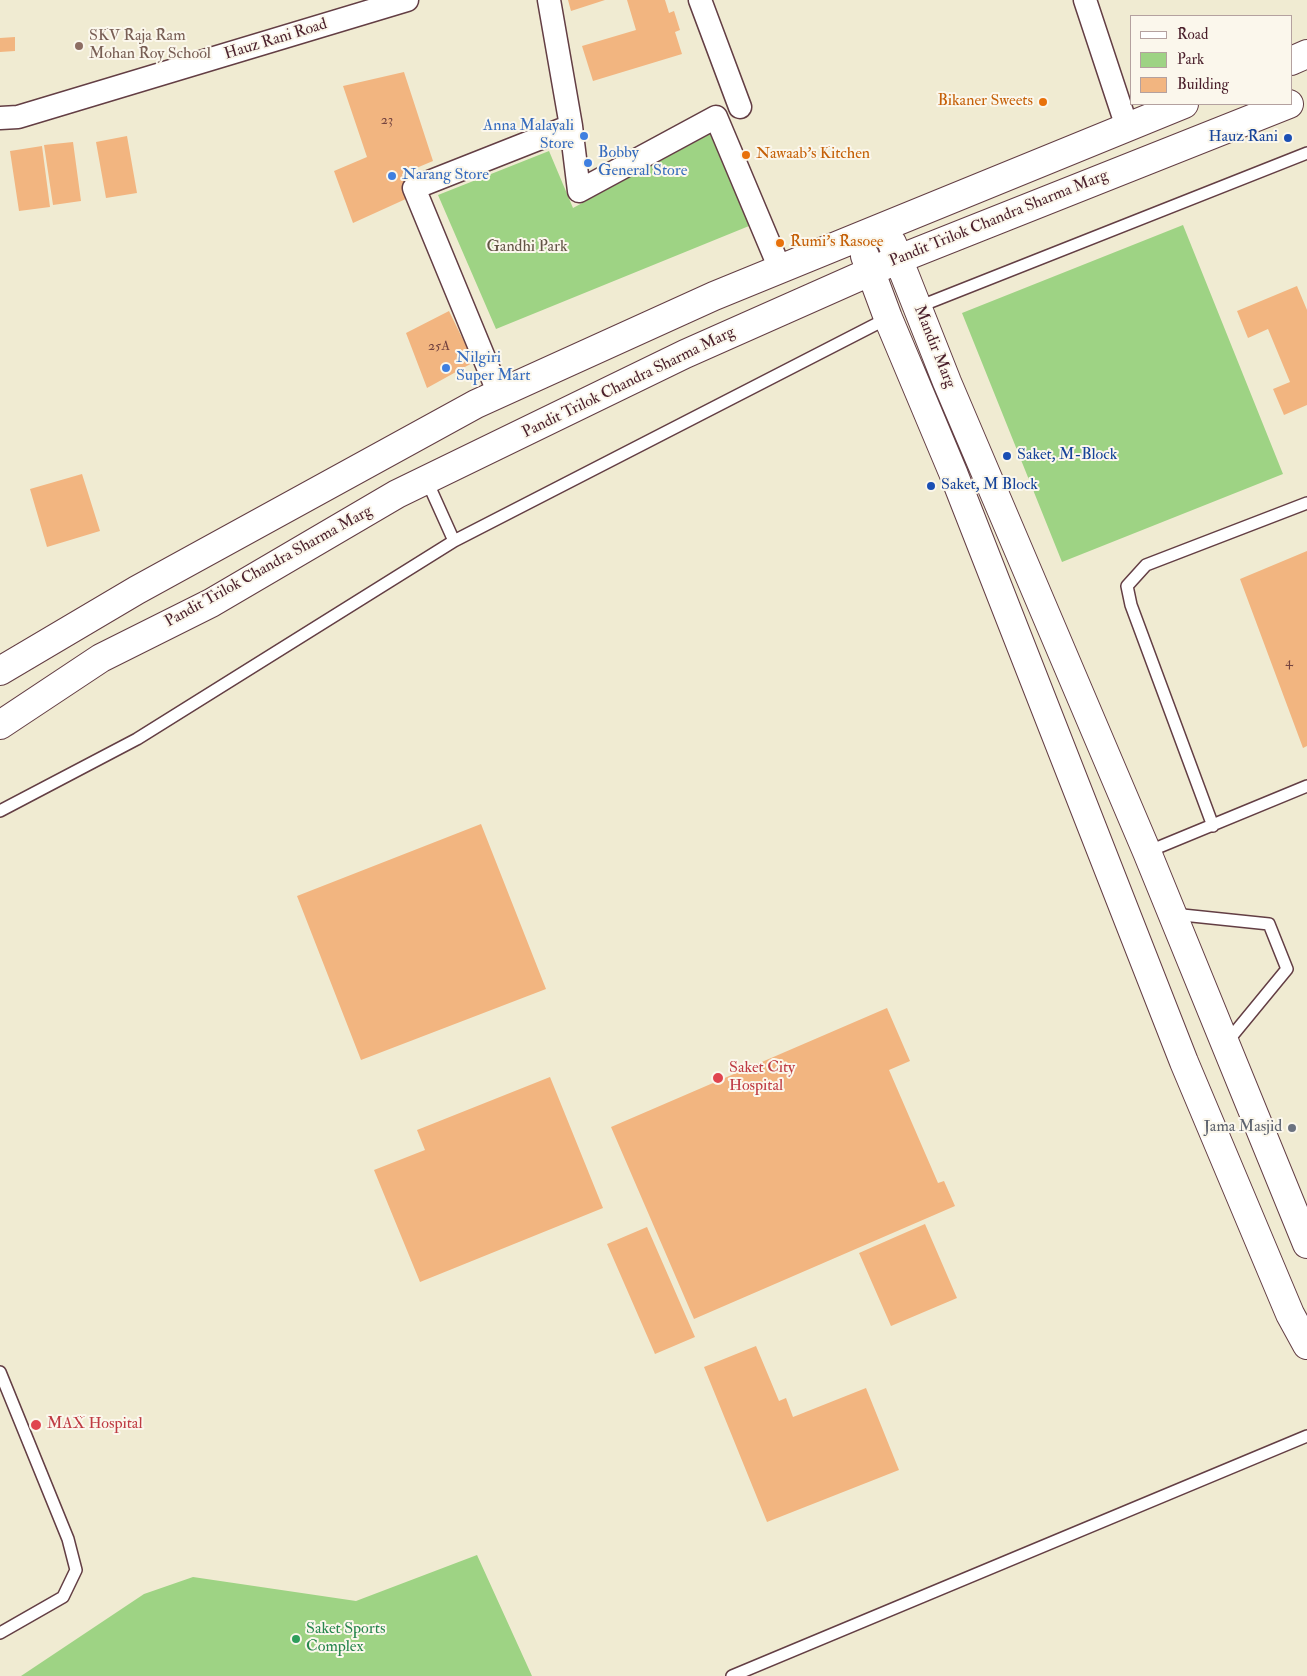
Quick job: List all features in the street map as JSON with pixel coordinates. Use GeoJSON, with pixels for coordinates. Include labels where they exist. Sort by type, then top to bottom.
{"type":"FeatureCollection","features":[{"type":"Feature","properties":{"kind":"main road"},"geometry":{"type":"LineString","coordinates":[[1292,61],[1307,54]]}},
{"type":"Feature","properties":{"kind":"main road","name":"Pandit Trilok Chandra Sharma Marg"},"geometry":{"type":"LineString","coordinates":[[1292,102],[1307,97]]}},
{"type":"Feature","properties":{"kind":"main road"},"geometry":{"type":"LineString","coordinates":[[0,671],[137,590],[476,404],[705,300],[1182,105]]}},
{"type":"Feature","properties":{"kind":"main road","name":"Pandit Trilok Chandra Sharma Marg"},"geometry":{"type":"LineString","coordinates":[[0,725],[102,658],[211,603],[398,494],[684,354],[899,259],[1285,105]]}},
{"type":"Feature","properties":{"kind":"main road","name":"Mandir Marg"},"geometry":{"type":"LineString","coordinates":[[886,226],[983,468],[1147,852],[1307,1244]]}},
{"type":"Feature","properties":{"kind":"main road","name":"Mandir Marg"},"geometry":{"type":"LineString","coordinates":[[858,237],[888,318],[954,475],[1184,1062],[1298,1310],[1307,1345]]}},
{"type":"Feature","properties":{"kind":"street","name":"Hauz Rani Road"},"geometry":{"type":"LineString","coordinates":[[0,118],[18,117],[407,0]]}},
{"type":"Feature","properties":{"kind":"street"},"geometry":{"type":"LineString","coordinates":[[549,0],[571,126],[579,191],[716,117],[780,269]]}},
{"type":"Feature","properties":{"kind":"street"},"geometry":{"type":"LineString","coordinates":[[700,0],[740,107]]}},
{"type":"Feature","properties":{"kind":"street"},"geometry":{"type":"LineString","coordinates":[[1085,0],[1127,127]]}},
{"type":"Feature","properties":{"kind":"street"},"geometry":{"type":"LineString","coordinates":[[499,394],[414,188],[571,126]]}},
{"type":"Feature","properties":{"kind":"lane"},"geometry":{"type":"LineString","coordinates":[[918,307],[1307,153]]}},
{"type":"Feature","properties":{"kind":"lane"},"geometry":{"type":"LineString","coordinates":[[0,811],[137,739],[454,541],[888,318]]}},
{"type":"Feature","properties":{"kind":"lane"},"geometry":{"type":"LineString","coordinates":[[427,481],[454,541]]}},
{"type":"Feature","properties":{"kind":"lane"},"geometry":{"type":"LineString","coordinates":[[1213,826],[1131,605],[1127,586],[1146,565],[1307,503]]}},
{"type":"Feature","properties":{"kind":"lane"},"geometry":{"type":"LineString","coordinates":[[1147,852],[1307,786]]}},
{"type":"Feature","properties":{"kind":"lane"},"geometry":{"type":"LineString","coordinates":[[1171,913],[1269,924],[1287,969],[1225,1044]]}},
{"type":"Feature","properties":{"kind":"lane"},"geometry":{"type":"LineString","coordinates":[[0,1372],[68,1539],[76,1570],[63,1597],[0,1633]]}},
{"type":"Feature","properties":{"kind":"lane"},"geometry":{"type":"LineString","coordinates":[[732,1676],[1307,1436]]}},
{"type":"Feature","properties":{"kind":"green space","name":"Gandhi Park"},"geometry":{"type":"Polygon","coordinates":[[[710,134],[749,226],[496,329],[438,195],[549,151],[573,208],[710,134]]]}},
{"type":"Feature","properties":{"kind":"green space"},"geometry":{"type":"Polygon","coordinates":[[[1183,225],[1283,474],[1062,562],[962,313],[1183,225]]]}},
{"type":"Feature","properties":{"kind":"green space","name":"Saket Sports Complex"},"geometry":{"type":"Polygon","coordinates":[[[477,1555],[532,1676],[21,1676],[144,1594],[193,1577],[356,1601],[477,1555]]]}},
{"type":"Feature","properties":{"kind":"building"},"geometry":{"type":"Polygon","coordinates":[[[568,0],[605,0],[571,11],[568,0]]]}},
{"type":"Feature","properties":{"kind":"building"},"geometry":{"type":"Polygon","coordinates":[[[627,0],[665,0],[669,13],[674,11],[680,30],[675,32],[682,54],[593,81],[582,46],[636,30],[627,0]]]}},
{"type":"Feature","properties":{"kind":"building"},"geometry":{"type":"Polygon","coordinates":[[[15,37],[15,51],[0,52],[0,38],[15,37]]]}},
{"type":"Feature","properties":{"kind":"building"},"geometry":{"type":"Polygon","coordinates":[[[404,72],[433,161],[402,174],[408,198],[353,223],[334,171],[367,157],[343,86],[404,72]]]}},
{"type":"Feature","properties":{"kind":"building"},"geometry":{"type":"Polygon","coordinates":[[[127,136],[137,193],[106,198],[96,142],[127,136]]]}},
{"type":"Feature","properties":{"kind":"building"},"geometry":{"type":"Polygon","coordinates":[[[73,142],[81,201],[53,205],[44,145],[73,142]]]}},
{"type":"Feature","properties":{"kind":"building"},"geometry":{"type":"Polygon","coordinates":[[[42,146],[50,207],[19,211],[10,151],[42,146]]]}},
{"type":"Feature","properties":{"kind":"building"},"geometry":{"type":"Polygon","coordinates":[[[1297,286],[1307,310],[1307,405],[1284,415],[1273,389],[1290,382],[1268,329],[1248,338],[1237,311],[1297,286]]]}},
{"type":"Feature","properties":{"kind":"building"},"geometry":{"type":"Polygon","coordinates":[[[449,311],[474,362],[427,388],[406,333],[449,311]]]}},
{"type":"Feature","properties":{"kind":"building"},"geometry":{"type":"Polygon","coordinates":[[[82,474],[100,531],[47,547],[30,489],[82,474]]]}},
{"type":"Feature","properties":{"kind":"building"},"geometry":{"type":"Polygon","coordinates":[[[1307,551],[1307,746],[1303,748],[1240,579],[1307,551]]]}},
{"type":"Feature","properties":{"kind":"building"},"geometry":{"type":"Polygon","coordinates":[[[481,824],[546,989],[361,1060],[297,896],[481,824]]]}},
{"type":"Feature","properties":{"kind":"building"},"geometry":{"type":"Polygon","coordinates":[[[887,1008],[910,1061],[889,1070],[938,1183],[944,1181],[955,1206],[694,1319],[611,1127],[887,1008]]]}},
{"type":"Feature","properties":{"kind":"building"},"geometry":{"type":"Polygon","coordinates":[[[550,1077],[603,1208],[420,1282],[374,1170],[425,1150],[417,1130],[550,1077]]]}},
{"type":"Feature","properties":{"kind":"building"},"geometry":{"type":"Polygon","coordinates":[[[925,1224],[957,1298],[891,1326],[859,1253],[925,1224]]]}},
{"type":"Feature","properties":{"kind":"building"},"geometry":{"type":"Polygon","coordinates":[[[647,1227],[695,1337],[655,1354],[607,1244],[647,1227]]]}},
{"type":"Feature","properties":{"kind":"building"},"geometry":{"type":"Polygon","coordinates":[[[756,1346],[779,1401],[786,1398],[793,1417],[866,1388],[899,1470],[767,1522],[704,1367],[756,1346]]]}},
{"type":"Feature","properties":{"kind":"place","name":"SKV Raja Ram Mohan Roy School"},"geometry":{"type":"Point","coordinates":[79,46]}},
{"type":"Feature","properties":{"kind":"place","name":"Bikaner Sweets"},"geometry":{"type":"Point","coordinates":[1043,102]}},
{"type":"Feature","properties":{"kind":"place","name":"Anna Malayali Store"},"geometry":{"type":"Point","coordinates":[584,136]}},
{"type":"Feature","properties":{"kind":"place","name":"Hauz Rani"},"geometry":{"type":"Point","coordinates":[1288,138]}},
{"type":"Feature","properties":{"kind":"place","name":"Nawaab's Kitchen"},"geometry":{"type":"Point","coordinates":[746,155]}},
{"type":"Feature","properties":{"kind":"place","name":"Bobby General Store"},"geometry":{"type":"Point","coordinates":[588,163]}},
{"type":"Feature","properties":{"kind":"place","name":"Narang Store"},"geometry":{"type":"Point","coordinates":[392,176]}},
{"type":"Feature","properties":{"kind":"place","name":"Rumi's Rasoee"},"geometry":{"type":"Point","coordinates":[780,243]}},
{"type":"Feature","properties":{"kind":"place","name":"Nilgiri Super Mart"},"geometry":{"type":"Point","coordinates":[446,368]}},
{"type":"Feature","properties":{"kind":"place","name":"Saket, M-Block"},"geometry":{"type":"Point","coordinates":[1007,456]}},
{"type":"Feature","properties":{"kind":"place","name":"Saket, M Block"},"geometry":{"type":"Point","coordinates":[931,486]}},
{"type":"Feature","properties":{"kind":"place","name":"Saket City Hospital"},"geometry":{"type":"Point","coordinates":[718,1078]}},
{"type":"Feature","properties":{"kind":"place","name":"Jama Masjid"},"geometry":{"type":"Point","coordinates":[1292,1128]}},
{"type":"Feature","properties":{"kind":"place","name":"MAX Hospital"},"geometry":{"type":"Point","coordinates":[36,1425]}},
{"type":"Feature","properties":{"kind":"place","name":"Saket Sports Complex"},"geometry":{"type":"Point","coordinates":[296,1639]}}]}
